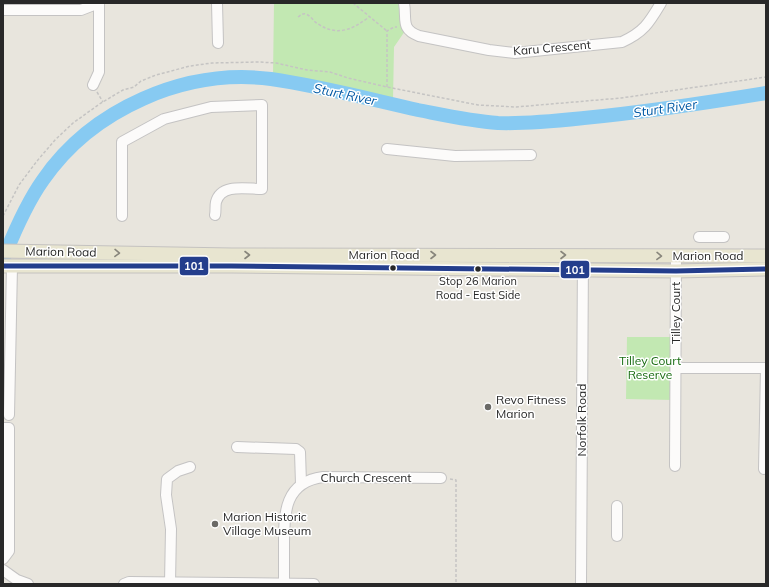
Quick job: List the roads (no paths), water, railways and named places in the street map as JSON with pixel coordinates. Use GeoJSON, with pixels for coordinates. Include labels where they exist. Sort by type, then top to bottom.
{"type":"FeatureCollection","features":[{"type":"Feature","properties":{"kind":"main road","name":"Marion Road"},"geometry":{"type":"LineString","coordinates":[[3,251],[232,255],[766,256]]}},
{"type":"Feature","properties":{"kind":"main road","name":"Marion Road"},"geometry":{"type":"LineString","coordinates":[[8,266],[238,266],[582,270],[766,269]]}},
{"type":"Feature","properties":{"kind":"street"},"geometry":{"type":"LineString","coordinates":[[3,10],[39,7],[81,10],[99,3],[99,72],[93,85]]}},
{"type":"Feature","properties":{"kind":"street"},"geometry":{"type":"LineString","coordinates":[[217,3],[218,43]]}},
{"type":"Feature","properties":{"kind":"street","name":"Karu Crescent"},"geometry":{"type":"LineString","coordinates":[[404,3],[405,23],[407,29],[412,33],[419,36],[489,50],[515,53],[622,42],[636,36],[650,22],[661,3]]}},
{"type":"Feature","properties":{"kind":"street"},"geometry":{"type":"LineString","coordinates":[[122,216],[122,142],[164,119],[171,117],[211,107],[262,105],[262,189],[228,189],[222,192],[216,203],[215,215]]}},
{"type":"Feature","properties":{"kind":"street"},"geometry":{"type":"LineString","coordinates":[[387,149],[455,156],[531,155]]}},
{"type":"Feature","properties":{"kind":"street"},"geometry":{"type":"LineString","coordinates":[[698,237],[724,237]]}},
{"type":"Feature","properties":{"kind":"street","name":"Norfolk Road"},"geometry":{"type":"LineString","coordinates":[[581,584],[583,255]]}},
{"type":"Feature","properties":{"kind":"street","name":"Tilley Court"},"geometry":{"type":"LineString","coordinates":[[675,466],[676,256]]}},
{"type":"Feature","properties":{"kind":"street"},"geometry":{"type":"LineString","coordinates":[[8,266],[9,416]]}},
{"type":"Feature","properties":{"kind":"street"},"geometry":{"type":"LineString","coordinates":[[676,368],[766,368],[764,469]]}},
{"type":"Feature","properties":{"kind":"street"},"geometry":{"type":"LineString","coordinates":[[3,560],[9,551],[6,428]]}},
{"type":"Feature","properties":{"kind":"street"},"geometry":{"type":"LineString","coordinates":[[237,447],[296,449],[300,452],[301,484],[290,496],[285,513],[284,584]]}},
{"type":"Feature","properties":{"kind":"street"},"geometry":{"type":"LineString","coordinates":[[170,583],[171,529],[166,495],[167,478],[178,471],[190,467]]}},
{"type":"Feature","properties":{"kind":"street","name":"Church Crescent"},"geometry":{"type":"LineString","coordinates":[[301,484],[312,479],[323,477],[441,478]]}},
{"type":"Feature","properties":{"kind":"street"},"geometry":{"type":"LineString","coordinates":[[617,506],[617,536]]}},
{"type":"Feature","properties":{"kind":"street"},"geometry":{"type":"LineString","coordinates":[[3,570],[16,582],[28,584]]}},
{"type":"Feature","properties":{"kind":"street"},"geometry":{"type":"LineString","coordinates":[[124,584],[129,582],[314,584]]}},
{"type":"Feature","properties":{"kind":"waterway","name":"Sturt River"},"geometry":{"type":"LineString","coordinates":[[3,260],[31,199],[43,180],[63,155],[87,133],[114,114],[143,99],[174,87],[206,80],[239,77],[271,79],[326,89],[438,114],[498,123],[541,122],[607,116],[766,93]]}},
{"type":"Feature","properties":{"kind":"place","name":"Stop 26 Marion Road - East Side"},"geometry":{"type":"Point","coordinates":[478,269]}},
{"type":"Feature","properties":{"kind":"place","name":"Revo Fitness Marion"},"geometry":{"type":"Point","coordinates":[488,407]}},
{"type":"Feature","properties":{"kind":"place","name":"Marion Historic Village Museum"},"geometry":{"type":"Point","coordinates":[215,524]}},
{"type":"Feature","properties":{"kind":"park label","name":"Tilley Court Reserve"},"geometry":{"type":"Point","coordinates":[650,368]}}]}
